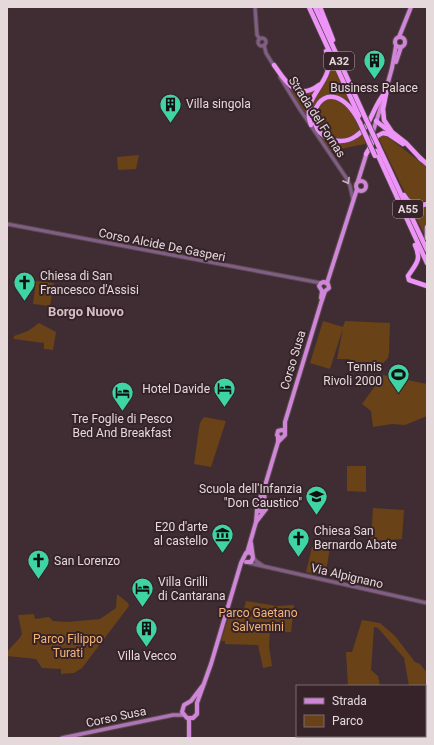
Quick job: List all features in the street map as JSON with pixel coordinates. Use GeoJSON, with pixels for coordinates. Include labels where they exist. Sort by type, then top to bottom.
{"type":"FeatureCollection","features":[{"type":"Feature","properties":{"kind":"highway","name":"A32"},"geometry":{"type":"LineString","coordinates":[[315,7],[378,145]]}},
{"type":"Feature","properties":{"kind":"highway"},"geometry":{"type":"LineString","coordinates":[[320,7],[337,50],[339,61]]}},
{"type":"Feature","properties":{"kind":"highway","name":"A32"},"geometry":{"type":"LineString","coordinates":[[309,9],[375,153]]}},
{"type":"Feature","properties":{"kind":"highway"},"geometry":{"type":"LineString","coordinates":[[309,9],[328,58],[328,70],[309,106],[308,118],[311,126]]}},
{"type":"Feature","properties":{"kind":"highway"},"geometry":{"type":"LineString","coordinates":[[274,65],[287,84],[295,89],[303,91],[311,90],[322,83]]}},
{"type":"Feature","properties":{"kind":"highway"},"geometry":{"type":"LineString","coordinates":[[388,84],[383,109],[384,120],[392,132],[421,159]]}},
{"type":"Feature","properties":{"kind":"highway"},"geometry":{"type":"LineString","coordinates":[[361,122],[351,108],[340,98],[331,97],[323,100],[319,103],[315,111],[314,121],[322,134],[334,140],[348,140],[362,131],[374,112],[381,97],[385,93]]}},
{"type":"Feature","properties":{"kind":"highway"},"geometry":{"type":"LineString","coordinates":[[376,121],[427,164]]}},
{"type":"Feature","properties":{"kind":"highway"},"geometry":{"type":"LineString","coordinates":[[366,154],[370,149],[374,138],[383,133],[388,134],[404,145]]}},
{"type":"Feature","properties":{"kind":"highway","name":"A55"},"geometry":{"type":"LineString","coordinates":[[378,145],[427,250]]}},
{"type":"Feature","properties":{"kind":"highway","name":"A55"},"geometry":{"type":"LineString","coordinates":[[375,153],[427,263]]}},
{"type":"Feature","properties":{"kind":"highway"},"geometry":{"type":"LineString","coordinates":[[389,169],[395,175],[407,199],[417,205],[427,204]]}},
{"type":"Feature","properties":{"kind":"highway"},"geometry":{"type":"LineString","coordinates":[[402,210],[405,223],[417,247],[418,255],[417,263],[408,276],[409,280],[427,286]]}},
{"type":"Feature","properties":{"kind":"highway"},"geometry":{"type":"LineString","coordinates":[[427,228],[427,238]]}},
{"type":"Feature","properties":{"kind":"main road"},"geometry":{"type":"LineString","coordinates":[[361,181],[356,186],[358,190],[364,190],[366,187],[361,181],[360,176],[399,47],[405,44],[401,37],[411,7]]}},
{"type":"Feature","properties":{"kind":"main road"},"geometry":{"type":"LineString","coordinates":[[399,47],[395,40],[401,37]]}},
{"type":"Feature","properties":{"kind":"main road","name":"Corso Susa"},"geometry":{"type":"LineString","coordinates":[[264,489],[278,442],[280,437],[285,435],[282,431],[284,423],[320,303],[323,286],[331,270],[353,200],[358,190]]}},
{"type":"Feature","properties":{"kind":"main road"},"geometry":{"type":"LineString","coordinates":[[246,561],[244,555],[247,553],[256,522],[256,506],[264,489]]}},
{"type":"Feature","properties":{"kind":"main road"},"geometry":{"type":"LineString","coordinates":[[256,522],[266,507],[264,489]]}},
{"type":"Feature","properties":{"kind":"main road"},"geometry":{"type":"LineString","coordinates":[[259,501],[265,502]]}},
{"type":"Feature","properties":{"kind":"main road"},"geometry":{"type":"LineString","coordinates":[[257,510],[263,511]]}},
{"type":"Feature","properties":{"kind":"main road"},"geometry":{"type":"LineString","coordinates":[[189,719],[197,714],[197,707],[241,563],[252,561],[253,555],[251,540]]}},
{"type":"Feature","properties":{"kind":"main road"},"geometry":{"type":"LineString","coordinates":[[247,553],[253,555]]}},
{"type":"Feature","properties":{"kind":"main road"},"geometry":{"type":"LineString","coordinates":[[173,716],[182,710],[184,705],[190,703],[204,684]]}},
{"type":"Feature","properties":{"kind":"main road"},"geometry":{"type":"LineString","coordinates":[[190,703],[197,707]]}},
{"type":"Feature","properties":{"kind":"main road"},"geometry":{"type":"LineString","coordinates":[[182,710],[183,715],[189,719]]}},
{"type":"Feature","properties":{"kind":"main road","name":"Corso Susa"},"geometry":{"type":"LineString","coordinates":[[62,738],[183,715]]}},
{"type":"Feature","properties":{"kind":"main road"},"geometry":{"type":"LineString","coordinates":[[189,719],[189,738]]}},
{"type":"Feature","properties":{"kind":"street","name":"Strada del Fornas"},"geometry":{"type":"LineString","coordinates":[[255,7],[258,35],[260,39],[258,44],[261,46],[264,45],[266,53],[299,108],[349,183],[353,200]]}},
{"type":"Feature","properties":{"kind":"street","name":"Corso Alcide De Gasperi"},"geometry":{"type":"LineString","coordinates":[[7,224],[314,283],[323,286]]}},
{"type":"Feature","properties":{"kind":"street","name":"Via Alpignano"},"geometry":{"type":"LineString","coordinates":[[253,555],[258,562],[264,566]]}},
{"type":"Feature","properties":{"kind":"street","name":"Via Alpignano"},"geometry":{"type":"LineString","coordinates":[[246,561],[427,603]]}},
{"type":"Feature","properties":{"kind":"green space"},"geometry":{"type":"Polygon","coordinates":[[[331,62],[350,102],[337,95],[325,96],[316,104],[313,110],[312,118],[310,112],[311,106],[329,72],[331,62]]]}},
{"type":"Feature","properties":{"kind":"green space"},"geometry":{"type":"Polygon","coordinates":[[[289,88],[294,91],[316,89],[307,106],[306,116],[289,88]]]}},
{"type":"Feature","properties":{"kind":"green space"},"geometry":{"type":"Polygon","coordinates":[[[331,99],[341,101],[352,113],[360,130],[349,137],[339,139],[329,136],[322,130],[317,121],[316,113],[321,105],[331,99]]]}},
{"type":"Feature","properties":{"kind":"green space"},"geometry":{"type":"Polygon","coordinates":[[[362,134],[366,142],[365,144],[330,151],[320,135],[330,141],[341,143],[352,141],[362,134]]]}},
{"type":"Feature","properties":{"kind":"green space"},"geometry":{"type":"Polygon","coordinates":[[[383,135],[427,167],[427,201],[414,201],[405,193],[379,139],[383,135]]]}},
{"type":"Feature","properties":{"kind":"green space"},"geometry":{"type":"Polygon","coordinates":[[[139,155],[136,169],[118,170],[117,157],[139,155]]]}},
{"type":"Feature","properties":{"kind":"green space"},"geometry":{"type":"Polygon","coordinates":[[[409,204],[427,206],[427,218],[424,234],[409,204]]]}},
{"type":"Feature","properties":{"kind":"green space"},"geometry":{"type":"Polygon","coordinates":[[[36,281],[54,283],[50,306],[33,304],[36,281]]]}},
{"type":"Feature","properties":{"kind":"green space"},"geometry":{"type":"Polygon","coordinates":[[[323,321],[343,327],[345,321],[390,323],[388,358],[383,363],[350,362],[350,359],[337,359],[343,328],[330,369],[310,363],[323,321]]]}},
{"type":"Feature","properties":{"kind":"green space"},"geometry":{"type":"Polygon","coordinates":[[[39,323],[56,332],[53,350],[44,349],[44,343],[14,339],[14,336],[28,331],[39,323]]]}},
{"type":"Feature","properties":{"kind":"green space","name":"Tennis Rivoli 2000"},"geometry":{"type":"Polygon","coordinates":[[[383,375],[427,384],[427,416],[405,425],[392,424],[373,427],[371,411],[362,404],[383,375]]]}},
{"type":"Feature","properties":{"kind":"green space"},"geometry":{"type":"Polygon","coordinates":[[[204,417],[226,421],[211,467],[194,464],[200,423],[204,417]]]}},
{"type":"Feature","properties":{"kind":"green space"},"geometry":{"type":"Polygon","coordinates":[[[347,466],[366,466],[366,492],[347,491],[347,466]]]}},
{"type":"Feature","properties":{"kind":"green space"},"geometry":{"type":"Polygon","coordinates":[[[373,508],[404,510],[402,539],[371,541],[373,508]]]}},
{"type":"Feature","properties":{"kind":"green space"},"geometry":{"type":"Polygon","coordinates":[[[312,547],[330,547],[326,572],[322,576],[306,572],[312,547]]]}},
{"type":"Feature","properties":{"kind":"green space","name":"Parco Filippo Turati"},"geometry":{"type":"Polygon","coordinates":[[[117,594],[128,603],[129,606],[82,668],[74,673],[61,674],[61,669],[42,668],[36,659],[7,656],[7,653],[11,647],[22,634],[18,615],[34,614],[35,619],[49,617],[53,621],[67,622],[100,619],[116,608],[117,594]]]}},
{"type":"Feature","properties":{"kind":"green space","name":"Parco Gaetano Salvemini"},"geometry":{"type":"Polygon","coordinates":[[[246,601],[277,606],[294,605],[291,632],[270,632],[269,646],[272,666],[263,668],[258,645],[225,644],[225,641],[221,641],[230,612],[235,613],[236,609],[239,610],[238,614],[242,617],[246,601]]]}},
{"type":"Feature","properties":{"kind":"green space"},"geometry":{"type":"Polygon","coordinates":[[[362,620],[380,623],[395,636],[415,662],[420,664],[427,673],[427,723],[426,685],[409,685],[404,658],[378,628],[374,627],[371,670],[378,676],[380,685],[348,685],[346,652],[352,652],[362,620]]]}},
{"type":"Feature","properties":{"kind":"place","name":"Business Palace"},"geometry":{"type":"Point","coordinates":[374,80]}},
{"type":"Feature","properties":{"kind":"place","name":"Villa singola"},"geometry":{"type":"Point","coordinates":[171,124]}},
{"type":"Feature","properties":{"kind":"place","name":"Chiesa di San Francesco d'Assisi"},"geometry":{"type":"Point","coordinates":[24,302]}},
{"type":"Feature","properties":{"kind":"place","name":"Tennis Rivoli 2000"},"geometry":{"type":"Point","coordinates":[398,394]}},
{"type":"Feature","properties":{"kind":"place","name":"Hotel Davide"},"geometry":{"type":"Point","coordinates":[225,408]}},
{"type":"Feature","properties":{"kind":"place","name":"Tre Foglie di Pesco Bed And Breakfast"},"geometry":{"type":"Point","coordinates":[122,412]}},
{"type":"Feature","properties":{"kind":"place","name":"Scuola dell'Infanzia \"Don Caustico\""},"geometry":{"type":"Point","coordinates":[317,516]}},
{"type":"Feature","properties":{"kind":"place","name":"E20 d'arte al castello"},"geometry":{"type":"Point","coordinates":[223,554]}},
{"type":"Feature","properties":{"kind":"place","name":"Chiesa San Bernardo Abate"},"geometry":{"type":"Point","coordinates":[299,558]}},
{"type":"Feature","properties":{"kind":"place","name":"San Lorenzo"},"geometry":{"type":"Point","coordinates":[38,580]}},
{"type":"Feature","properties":{"kind":"place","name":"Villa Grilli di Cantarana"},"geometry":{"type":"Point","coordinates":[142,608]}},
{"type":"Feature","properties":{"kind":"place","name":"Villa Vecco"},"geometry":{"type":"Point","coordinates":[147,648]}},
{"type":"Feature","properties":{"kind":"district","name":"Borgo Nuovo"},"geometry":{"type":"Point","coordinates":[86,311]}}]}
